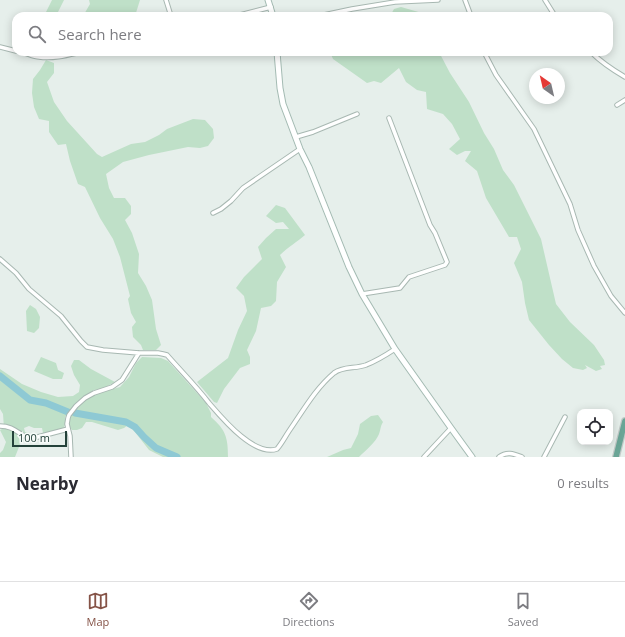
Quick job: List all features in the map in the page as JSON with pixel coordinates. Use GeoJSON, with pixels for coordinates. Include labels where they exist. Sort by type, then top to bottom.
{"type":"FeatureCollection","features":[{"type":"Feature","properties":{"kind":"main road"},"geometry":{"type":"LineString","coordinates":[[616,457],[625,421]]}},
{"type":"Feature","properties":{"kind":"street"},"geometry":{"type":"LineString","coordinates":[[166,0],[170,12]]}},
{"type":"Feature","properties":{"kind":"street"},"geometry":{"type":"LineString","coordinates":[[268,0],[272,12]]}},
{"type":"Feature","properties":{"kind":"street"},"geometry":{"type":"LineString","coordinates":[[338,12],[395,2],[438,0]]}},
{"type":"Feature","properties":{"kind":"street"},"geometry":{"type":"LineString","coordinates":[[465,0],[470,12]]}},
{"type":"Feature","properties":{"kind":"street"},"geometry":{"type":"LineString","coordinates":[[545,0],[552,12]]}},
{"type":"Feature","properties":{"kind":"street"},"geometry":{"type":"LineString","coordinates":[[249,12],[271,7]]}},
{"type":"Feature","properties":{"kind":"street"},"geometry":{"type":"LineString","coordinates":[[0,47],[12,50]]}},
{"type":"Feature","properties":{"kind":"street"},"geometry":{"type":"LineString","coordinates":[[35,56],[50,58],[63,56]]}},
{"type":"Feature","properties":{"kind":"street"},"geometry":{"type":"LineString","coordinates":[[277,56],[283,104],[300,149],[362,294],[395,349],[472,457]]}},
{"type":"Feature","properties":{"kind":"street"},"geometry":{"type":"LineString","coordinates":[[486,56],[496,75],[534,129],[570,204],[578,230],[594,266],[611,296],[625,312]]}},
{"type":"Feature","properties":{"kind":"street"},"geometry":{"type":"LineString","coordinates":[[596,56],[625,77]]}},
{"type":"Feature","properties":{"kind":"street"},"geometry":{"type":"LineString","coordinates":[[617,105],[625,100]]}},
{"type":"Feature","properties":{"kind":"street"},"geometry":{"type":"LineString","coordinates":[[296,137],[313,132],[357,114]]}},
{"type":"Feature","properties":{"kind":"street"},"geometry":{"type":"LineString","coordinates":[[362,294],[400,288],[409,277],[445,265],[447,262],[435,233],[430,226],[389,118]]}},
{"type":"Feature","properties":{"kind":"street"},"geometry":{"type":"LineString","coordinates":[[213,213],[231,201],[243,188],[300,149]]}},
{"type":"Feature","properties":{"kind":"street"},"geometry":{"type":"LineString","coordinates":[[0,259],[16,273],[29,289],[61,316],[81,341],[88,347],[102,350],[158,353],[166,356],[204,396],[236,438]]}},
{"type":"Feature","properties":{"kind":"street"},"geometry":{"type":"LineString","coordinates":[[272,454],[278,448],[310,399],[333,374],[343,368],[360,367],[371,363],[395,349]]}},
{"type":"Feature","properties":{"kind":"street"},"geometry":{"type":"LineString","coordinates":[[70,457],[70,436],[67,424],[68,418],[76,406],[85,398],[112,387],[119,382],[124,377],[139,353]]}},
{"type":"Feature","properties":{"kind":"street"},"geometry":{"type":"LineString","coordinates":[[544,457],[565,417]]}},
{"type":"Feature","properties":{"kind":"street"},"geometry":{"type":"LineString","coordinates":[[0,426],[6,426],[13,429],[30,439],[68,429]]}},
{"type":"Feature","properties":{"kind":"street"},"geometry":{"type":"LineString","coordinates":[[424,457],[450,428]]}},
{"type":"Feature","properties":{"kind":"street"},"geometry":{"type":"LineString","coordinates":[[499,457],[505,453],[509,453],[522,457]]}},
{"type":"Feature","properties":{"kind":"green space"},"geometry":{"type":"Polygon","coordinates":[[[52,0],[64,0],[58,12],[46,12],[52,0]]]}},
{"type":"Feature","properties":{"kind":"green space"},"geometry":{"type":"Polygon","coordinates":[[[89,0],[140,0],[136,12],[85,12],[90,4],[89,0]]]}},
{"type":"Feature","properties":{"kind":"green space"},"geometry":{"type":"Polygon","coordinates":[[[401,7],[418,12],[392,12],[394,9],[401,7]]]}},
{"type":"Feature","properties":{"kind":"green space"},"geometry":{"type":"Polygon","coordinates":[[[332,56],[441,56],[450,73],[469,102],[484,133],[494,149],[503,170],[514,185],[541,239],[556,304],[570,322],[594,345],[604,360],[605,365],[600,366],[602,369],[596,371],[585,365],[587,368],[583,370],[573,368],[549,345],[529,320],[522,282],[514,263],[521,249],[517,237],[509,237],[486,198],[477,171],[465,161],[471,151],[465,151],[457,155],[449,149],[460,139],[452,124],[443,114],[427,109],[426,92],[417,90],[406,82],[399,68],[381,83],[374,81],[367,83],[333,59],[332,56]]]}},
{"type":"Feature","properties":{"kind":"green space"},"geometry":{"type":"Polygon","coordinates":[[[46,60],[54,63],[54,73],[47,82],[54,102],[67,121],[97,154],[102,157],[131,144],[145,142],[167,129],[193,119],[205,120],[213,129],[214,138],[208,146],[200,148],[188,147],[123,162],[106,174],[109,188],[114,198],[125,198],[131,206],[131,214],[125,220],[132,233],[139,254],[138,273],[152,300],[156,329],[161,345],[156,350],[143,350],[141,345],[133,337],[132,327],[136,322],[131,313],[128,299],[130,296],[120,257],[113,239],[100,218],[85,187],[78,184],[66,144],[58,145],[49,132],[49,121],[39,119],[34,107],[32,93],[33,79],[46,60]]]}},
{"type":"Feature","properties":{"kind":"green space"},"geometry":{"type":"Polygon","coordinates":[[[276,205],[285,208],[305,235],[280,255],[286,267],[277,282],[276,301],[271,306],[261,308],[256,331],[247,350],[250,357],[250,364],[240,368],[224,389],[217,403],[214,402],[197,382],[228,358],[238,330],[247,311],[244,296],[236,288],[244,277],[262,259],[258,247],[276,229],[289,229],[283,222],[276,223],[266,216],[276,205]]]}},
{"type":"Feature","properties":{"kind":"green space"},"geometry":{"type":"Polygon","coordinates":[[[30,305],[36,309],[40,317],[39,328],[34,333],[27,331],[26,311],[30,305]]]}},
{"type":"Feature","properties":{"kind":"green space"},"geometry":{"type":"Polygon","coordinates":[[[41,357],[56,363],[58,370],[64,373],[62,379],[53,379],[34,371],[41,357]]]}},
{"type":"Feature","properties":{"kind":"green space"},"geometry":{"type":"Polygon","coordinates":[[[142,357],[161,358],[168,361],[206,403],[211,413],[211,417],[223,430],[227,439],[228,457],[163,457],[149,450],[128,425],[118,430],[92,422],[86,422],[82,428],[72,430],[69,426],[69,418],[80,404],[95,394],[120,387],[129,377],[136,363],[142,357]]]}},
{"type":"Feature","properties":{"kind":"green space"},"geometry":{"type":"Polygon","coordinates":[[[74,360],[79,360],[91,369],[115,382],[102,389],[94,390],[78,401],[65,417],[63,430],[43,433],[42,428],[34,428],[29,426],[24,428],[25,432],[30,433],[30,437],[29,440],[21,442],[15,457],[0,457],[0,453],[6,442],[0,430],[4,428],[3,414],[0,409],[0,369],[22,384],[41,392],[58,397],[73,396],[79,392],[80,385],[71,366],[74,360]]]}},
{"type":"Feature","properties":{"kind":"green space"},"geometry":{"type":"Polygon","coordinates":[[[378,415],[383,422],[378,437],[359,457],[327,457],[351,448],[358,434],[360,424],[371,416],[378,415]]]}},
{"type":"Feature","properties":{"kind":"waterway"},"geometry":{"type":"LineString","coordinates":[[0,376],[30,400],[46,403],[68,412]]}},
{"type":"Feature","properties":{"kind":"waterway"},"geometry":{"type":"LineString","coordinates":[[75,413],[126,422],[135,427],[156,448],[177,457]]}}]}
